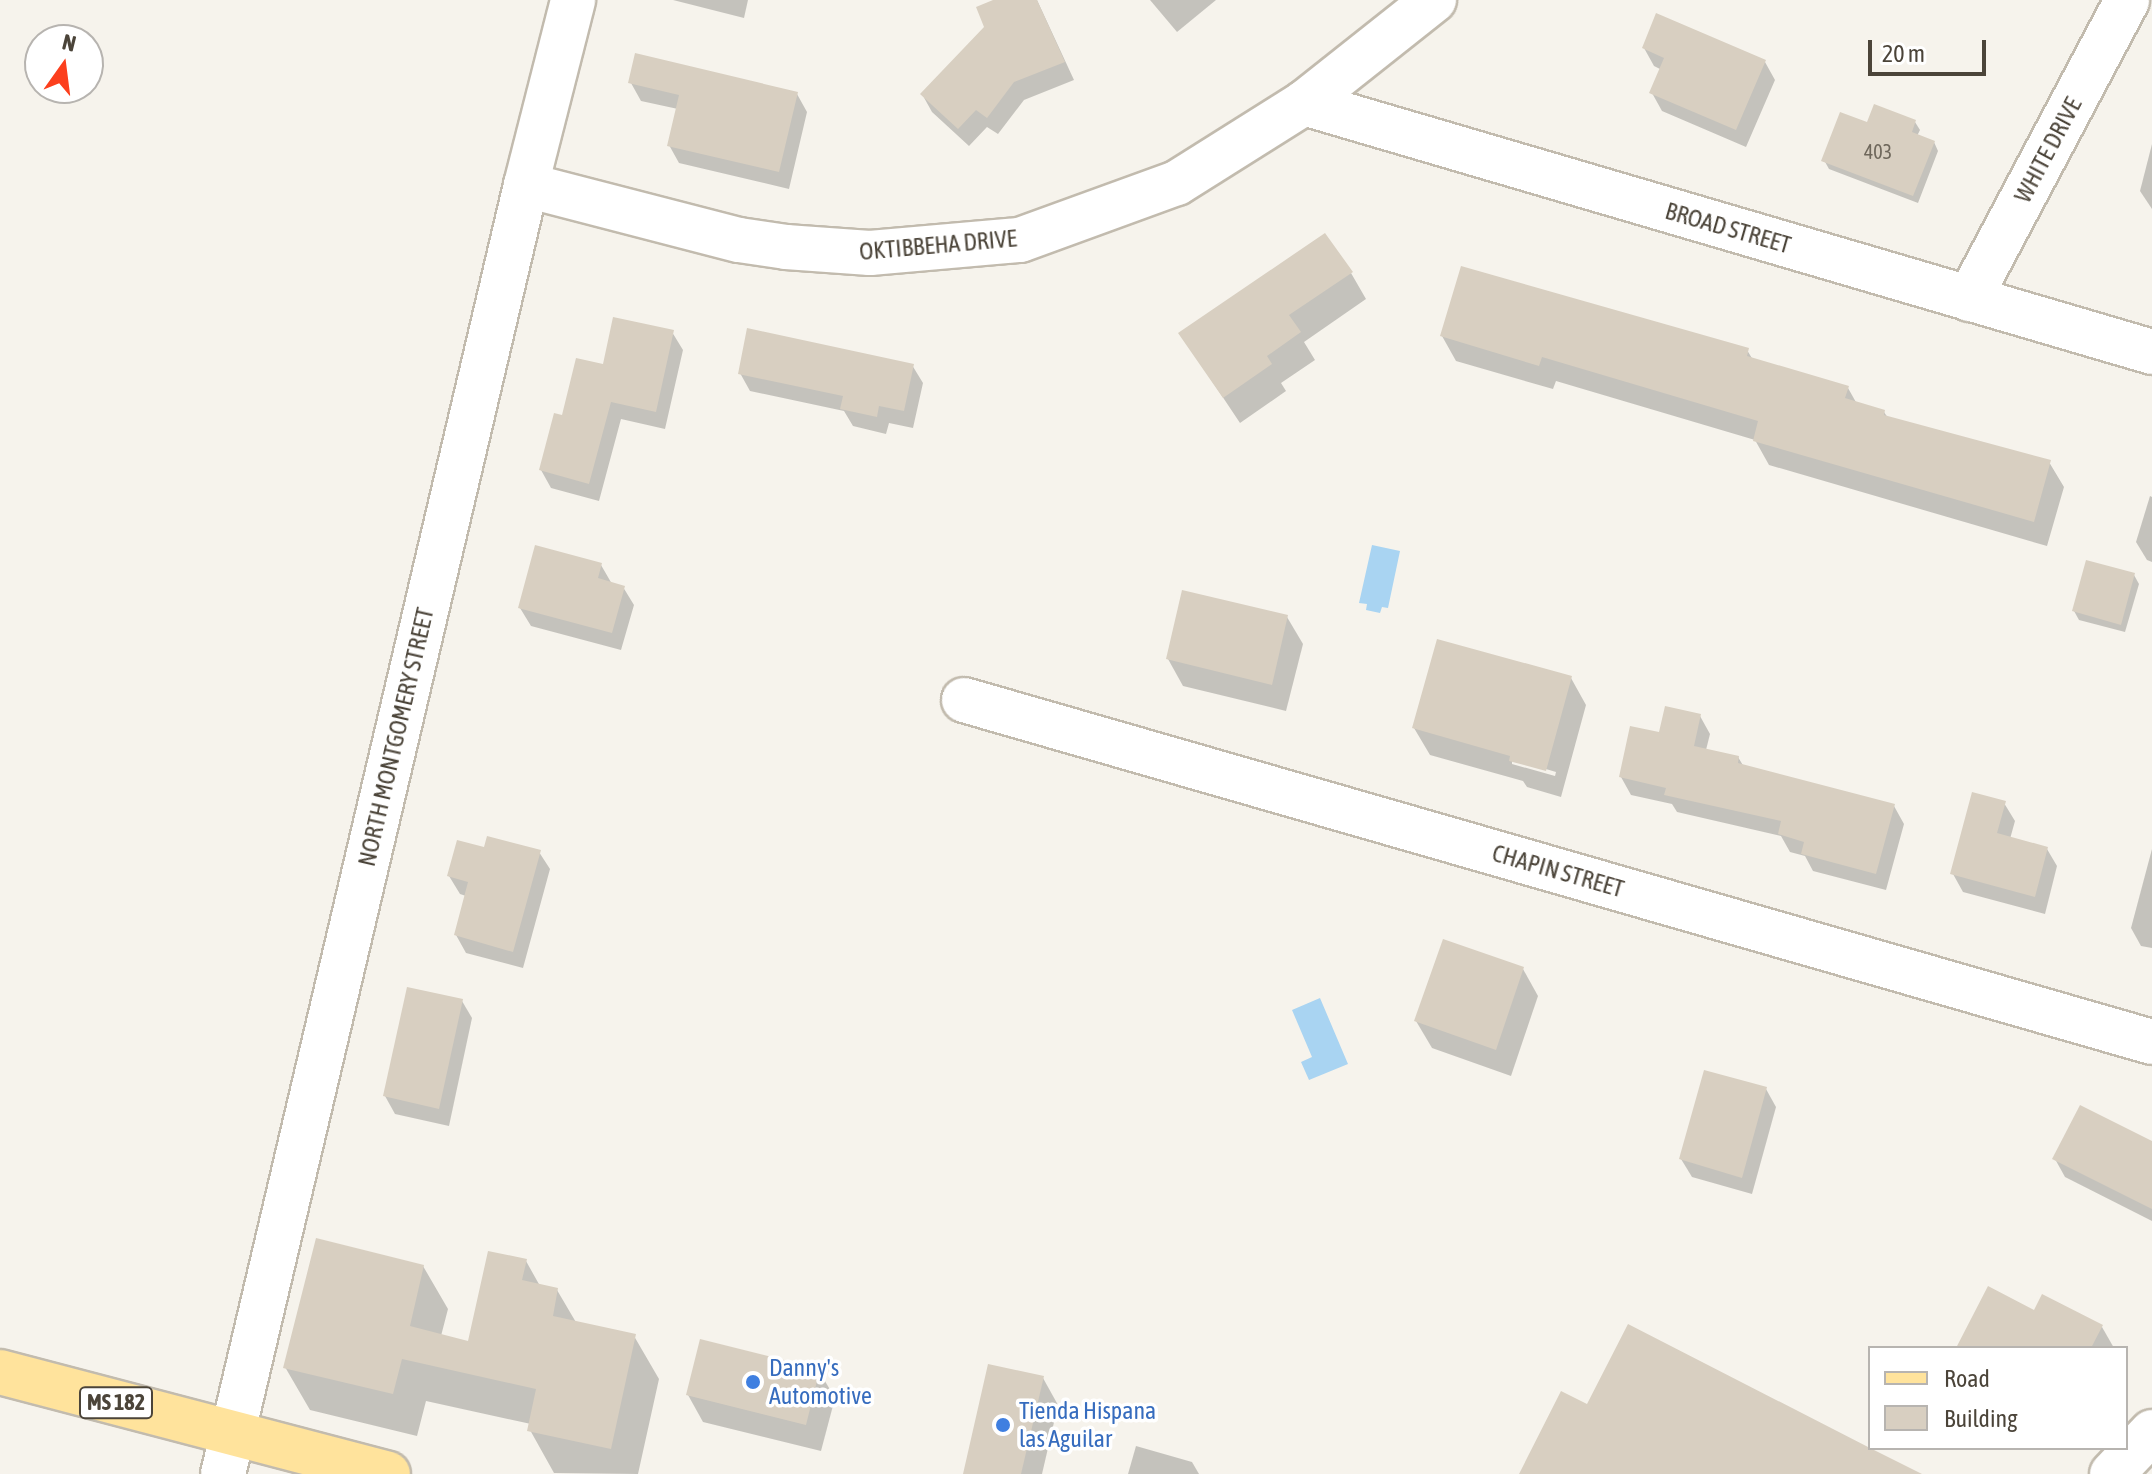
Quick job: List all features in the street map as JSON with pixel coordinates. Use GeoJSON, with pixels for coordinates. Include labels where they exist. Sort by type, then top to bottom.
{"type":"FeatureCollection","features":[{"type":"Feature","properties":{"kind":"main road","name":"MS 182"},"geometry":{"type":"LineString","coordinates":[[0,1372],[227,1454],[388,1474]]}},
{"type":"Feature","properties":{"kind":"street","name":"NORTH MONTGOMERY STREET"},"geometry":{"type":"LineString","coordinates":[[227,1454],[526,185],[573,0]]}},
{"type":"Feature","properties":{"kind":"street","name":"OKTIBBEHA DRIVE"},"geometry":{"type":"LineString","coordinates":[[526,185],[739,240],[834,252],[938,250],[1020,240],[1177,183],[1304,103],[1434,0]]}},
{"type":"Feature","properties":{"kind":"street","name":"WHITE DRIVE"},"geometry":{"type":"LineString","coordinates":[[1969,299],[2127,0]]}},
{"type":"Feature","properties":{"kind":"street","name":"BROAD STREET"},"geometry":{"type":"LineString","coordinates":[[1304,103],[2152,352]]}},
{"type":"Feature","properties":{"kind":"street","name":"CHAPIN STREET"},"geometry":{"type":"LineString","coordinates":[[964,700],[2152,1042]]}},
{"type":"Feature","properties":{"kind":"street"},"geometry":{"type":"LineString","coordinates":[[2112,1474],[2152,1432]]}},
{"type":"Feature","properties":{"kind":"water"},"geometry":{"type":"Polygon","coordinates":[[[1372,545],[1400,551],[1388,608],[1382,607],[1380,613],[1366,610],[1367,604],[1359,603],[1372,545]]]}},
{"type":"Feature","properties":{"kind":"water"},"geometry":{"type":"Polygon","coordinates":[[[1320,998],[1348,1064],[1309,1080],[1301,1062],[1312,1057],[1292,1010],[1320,998]]]}},
{"type":"Feature","properties":{"kind":"building"},"geometry":{"type":"Polygon","coordinates":[[[993,0],[1037,0],[1065,62],[1014,82],[987,118],[976,110],[958,129],[920,94],[984,27],[976,7],[993,0]]]}},
{"type":"Feature","properties":{"kind":"building"},"geometry":{"type":"Polygon","coordinates":[[[1656,13],[1766,60],[1736,130],[1649,93],[1664,58],[1642,48],[1656,13]]]}},
{"type":"Feature","properties":{"kind":"building"},"geometry":{"type":"Polygon","coordinates":[[[635,53],[798,92],[779,172],[667,146],[679,95],[628,83],[635,53]]]}},
{"type":"Feature","properties":{"kind":"building"},"geometry":{"type":"Polygon","coordinates":[[[1874,104],[1916,120],[1912,132],[1935,141],[1913,196],[1821,161],[1840,112],[1867,122],[1874,104]]]}},
{"type":"Feature","properties":{"kind":"building"},"geometry":{"type":"Polygon","coordinates":[[[1325,233],[1353,272],[1289,315],[1301,332],[1267,356],[1272,364],[1223,398],[1178,333],[1325,233]]]}},
{"type":"Feature","properties":{"kind":"building"},"geometry":{"type":"Polygon","coordinates":[[[1461,266],[1749,348],[1747,356],[1849,386],[1845,398],[1885,410],[1884,415],[2051,460],[2034,522],[1753,441],[1758,421],[1542,357],[1539,366],[1440,336],[1461,266]]]}},
{"type":"Feature","properties":{"kind":"building"},"geometry":{"type":"Polygon","coordinates":[[[613,317],[674,330],[656,412],[611,402],[589,484],[539,470],[554,413],[562,415],[576,358],[603,364],[613,317]]]}},
{"type":"Feature","properties":{"kind":"building"},"geometry":{"type":"Polygon","coordinates":[[[747,328],[914,364],[904,411],[879,406],[877,417],[840,409],[843,396],[738,374],[747,328]]]}},
{"type":"Feature","properties":{"kind":"building"},"geometry":{"type":"Polygon","coordinates":[[[535,545],[602,563],[598,578],[625,586],[612,633],[518,608],[535,545]]]}},
{"type":"Feature","properties":{"kind":"building"},"geometry":{"type":"Polygon","coordinates":[[[2086,560],[2135,573],[2121,625],[2072,611],[2086,560]]]}},
{"type":"Feature","properties":{"kind":"building"},"geometry":{"type":"Polygon","coordinates":[[[1182,590],[1288,615],[1272,685],[1166,659],[1182,590]]]}},
{"type":"Feature","properties":{"kind":"building"},"geometry":{"type":"Polygon","coordinates":[[[1437,639],[1572,676],[1546,771],[1509,761],[1510,756],[1412,728],[1437,639]]]}},
{"type":"Feature","properties":{"kind":"building"},"geometry":{"type":"Polygon","coordinates":[[[1665,706],[1701,714],[1694,746],[1739,756],[1738,763],[1895,804],[1876,874],[1801,854],[1804,842],[1778,834],[1781,821],[1664,795],[1666,788],[1619,777],[1630,726],[1659,732],[1665,706]]]}},
{"type":"Feature","properties":{"kind":"building"},"geometry":{"type":"Polygon","coordinates":[[[1972,792],[2006,801],[1997,833],[2048,847],[2035,897],[1950,874],[1972,792]]]}},
{"type":"Feature","properties":{"kind":"building"},"geometry":{"type":"Polygon","coordinates":[[[487,836],[541,850],[513,952],[454,935],[468,882],[447,876],[457,840],[484,847],[487,836]]]}},
{"type":"Feature","properties":{"kind":"building"},"geometry":{"type":"Polygon","coordinates":[[[1443,939],[1524,967],[1496,1050],[1414,1021],[1443,939]]]}},
{"type":"Feature","properties":{"kind":"building"},"geometry":{"type":"Polygon","coordinates":[[[407,987],[463,999],[439,1109],[383,1096],[407,987]]]}},
{"type":"Feature","properties":{"kind":"building"},"geometry":{"type":"Polygon","coordinates":[[[1704,1070],[1767,1087],[1742,1178],[1679,1159],[1704,1070]]]}},
{"type":"Feature","properties":{"kind":"building"},"geometry":{"type":"Polygon","coordinates":[[[2080,1105],[2152,1141],[2152,1209],[2052,1159],[2080,1105]]]}},
{"type":"Feature","properties":{"kind":"building"},"geometry":{"type":"Polygon","coordinates":[[[316,1238],[424,1265],[410,1326],[468,1341],[488,1251],[527,1259],[522,1280],[558,1288],[553,1316],[636,1334],[611,1449],[527,1431],[536,1389],[402,1359],[393,1394],[283,1368],[316,1238]]]}},
{"type":"Feature","properties":{"kind":"building"},"geometry":{"type":"Polygon","coordinates":[[[1988,1286],[2034,1310],[2042,1294],[2103,1325],[2092,1346],[1957,1346],[1988,1286]]]}},
{"type":"Feature","properties":{"kind":"building"},"geometry":{"type":"Polygon","coordinates":[[[1628,1324],[1868,1446],[1868,1450],[1875,1450],[1922,1474],[1519,1474],[1561,1391],[1587,1404],[1628,1324]]]}},
{"type":"Feature","properties":{"kind":"building","name":"Danny's Automotive"},"geometry":{"type":"Polygon","coordinates":[[[700,1339],[820,1369],[806,1425],[686,1395],[700,1339]]]}},
{"type":"Feature","properties":{"kind":"building","name":"Tienda Hispana las Aguilar"},"geometry":{"type":"Polygon","coordinates":[[[988,1364],[1044,1376],[1021,1474],[963,1474],[988,1364]]]}},
{"type":"Feature","properties":{"kind":"place","name":"Danny's Automotive"},"geometry":{"type":"Point","coordinates":[753,1382]}},
{"type":"Feature","properties":{"kind":"place","name":"Tienda Hispana las Aguilar"},"geometry":{"type":"Point","coordinates":[1003,1425]}}]}
